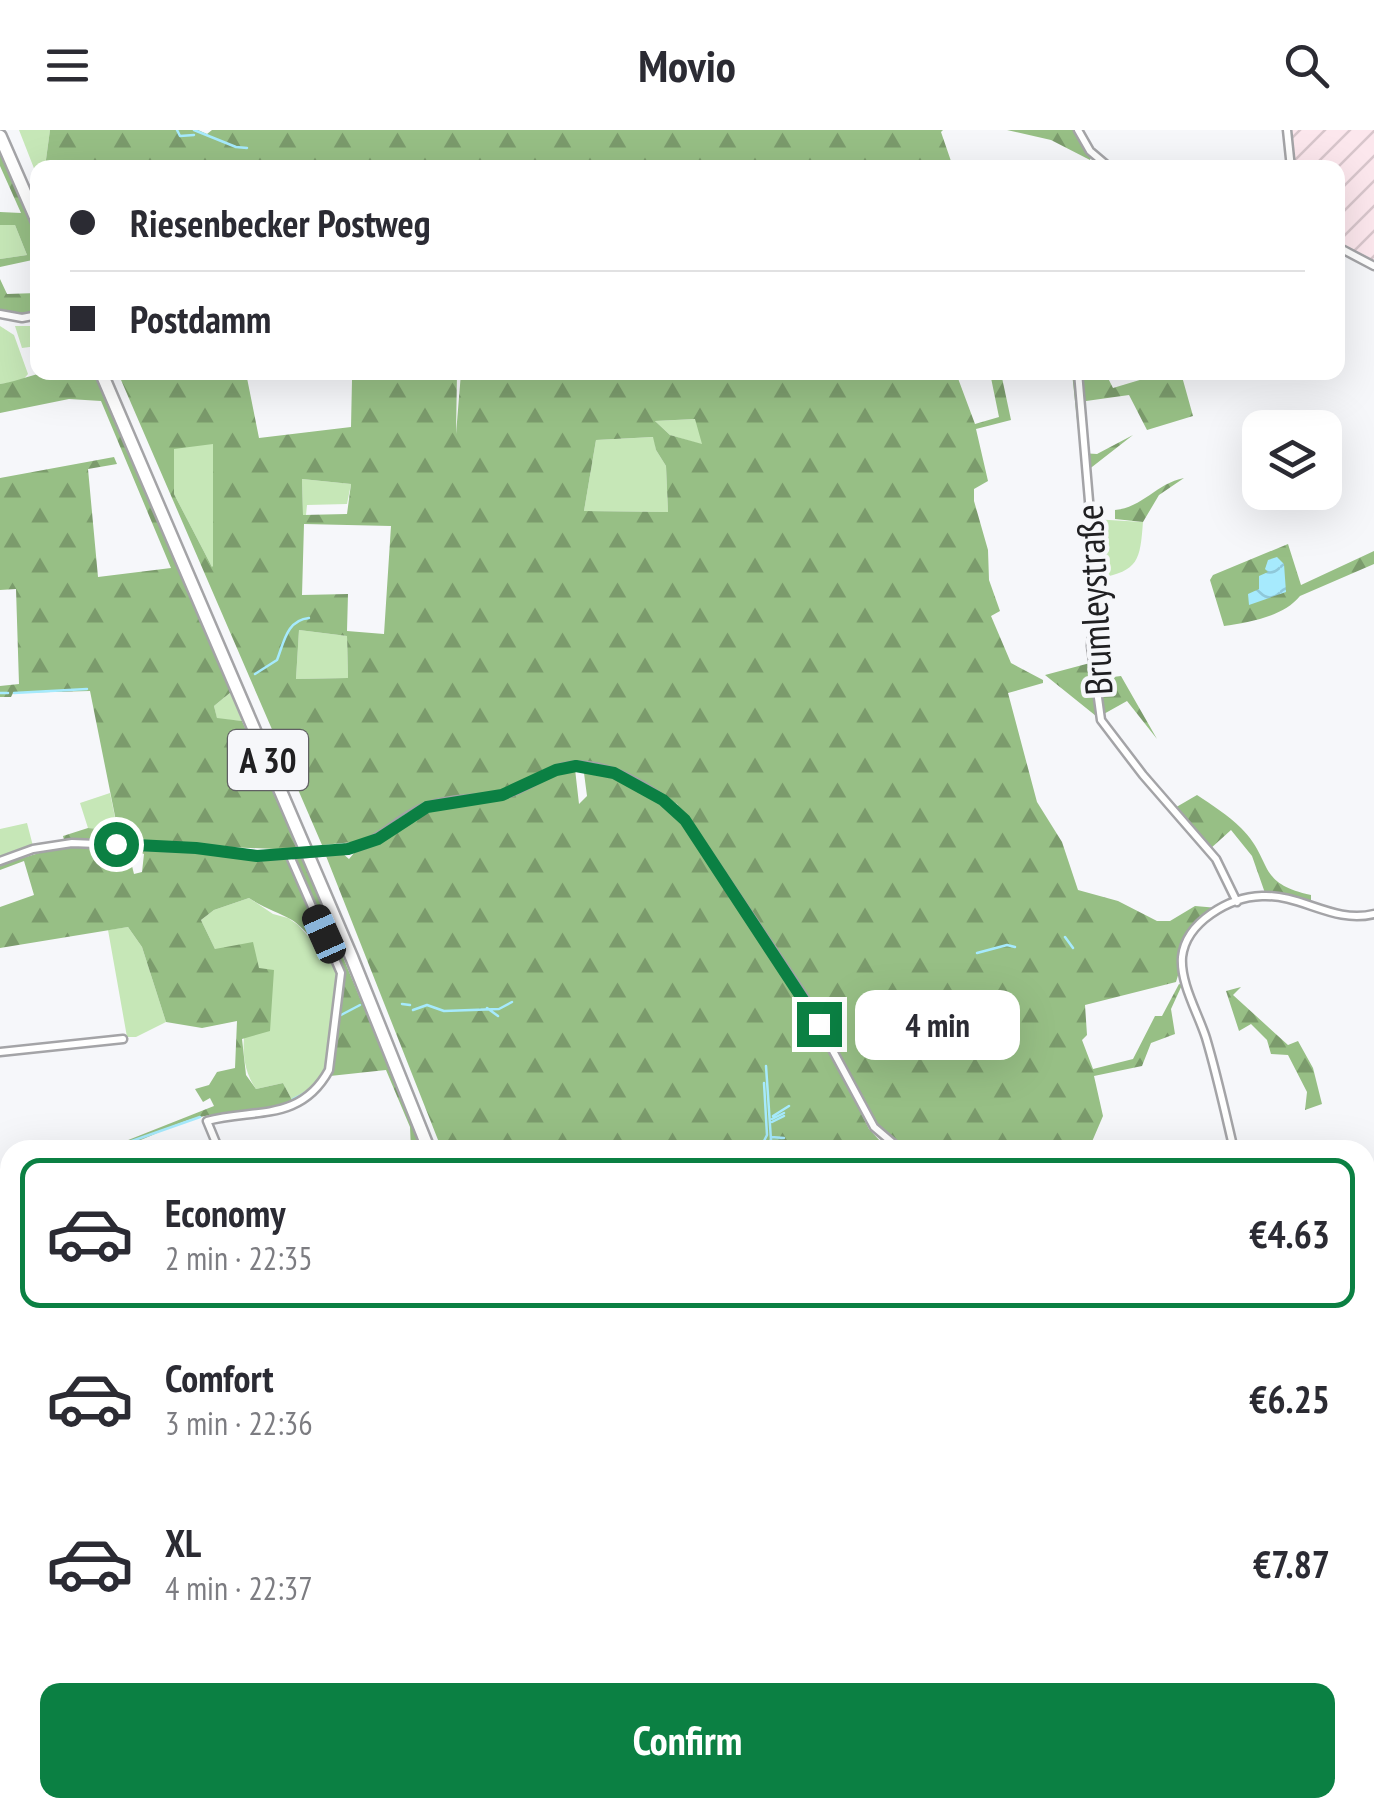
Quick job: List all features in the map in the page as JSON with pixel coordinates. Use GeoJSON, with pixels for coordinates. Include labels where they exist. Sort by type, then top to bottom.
{"type":"FeatureCollection","features":[{"type":"Feature","properties":{"kind":"highway"},"geometry":{"type":"LineString","coordinates":[[5,130],[30,187]]}},
{"type":"Feature","properties":{"kind":"highway"},"geometry":{"type":"LineString","coordinates":[[0,136],[30,205]]}},
{"type":"Feature","properties":{"kind":"highway","name":"A 30"},"geometry":{"type":"LineString","coordinates":[[108,380],[429,1140]]}},
{"type":"Feature","properties":{"kind":"street"},"geometry":{"type":"LineString","coordinates":[[1078,130],[1090,152],[1100,160]]}},
{"type":"Feature","properties":{"kind":"street"},"geometry":{"type":"LineString","coordinates":[[1287,130],[1290,160]]}},
{"type":"Feature","properties":{"kind":"street"},"geometry":{"type":"LineString","coordinates":[[1345,252],[1374,266]]}},
{"type":"Feature","properties":{"kind":"street"},"geometry":{"type":"LineString","coordinates":[[0,314],[30,317]]}},
{"type":"Feature","properties":{"kind":"street","name":"Brumleystraße"},"geometry":{"type":"LineString","coordinates":[[1079,380],[1096,583],[1091,646],[1101,720],[1216,859],[1237,902]]}},
{"type":"Feature","properties":{"kind":"street"},"geometry":{"type":"LineString","coordinates":[[0,860],[72,843],[196,848],[257,856],[338,850],[378,839],[427,807],[502,795],[556,770],[576,766],[614,773],[674,808],[804,997],[874,1126],[890,1140]]}},
{"type":"Feature","properties":{"kind":"street"},"geometry":{"type":"LineString","coordinates":[[215,1140],[207,1122],[270,1114],[310,1094],[322,1084],[329,1070],[341,973],[291,854]]}},
{"type":"Feature","properties":{"kind":"street"},"geometry":{"type":"LineString","coordinates":[[1232,1140],[1214,1065],[1182,961],[1186,943],[1209,915],[1256,896],[1272,896],[1330,914],[1374,914]]}},
{"type":"Feature","properties":{"kind":"street"},"geometry":{"type":"LineString","coordinates":[[0,1052],[123,1039]]}},
{"type":"Feature","properties":{"kind":"shaded area"},"geometry":{"type":"Polygon","coordinates":[[[1291,130],[1374,130],[1374,260],[1345,246],[1345,160],[1295,160],[1291,130]]]}},
{"type":"Feature","properties":{"kind":"green space"},"geometry":{"type":"Polygon","coordinates":[[[19,130],[50,130],[46,160],[31,160],[19,130]]]}},
{"type":"Feature","properties":{"kind":"green space"},"geometry":{"type":"Polygon","coordinates":[[[50,130],[198,130],[207,134],[212,130],[943,130],[951,160],[46,160],[50,130]]]}},
{"type":"Feature","properties":{"kind":"green space"},"geometry":{"type":"Polygon","coordinates":[[[1007,130],[1074,130],[1092,155],[1090,160],[1051,140],[1007,130]]]}},
{"type":"Feature","properties":{"kind":"green space"},"geometry":{"type":"Polygon","coordinates":[[[0,152],[30,222],[30,261],[0,267],[0,259],[27,255],[15,225],[0,225],[0,212],[21,213],[0,166],[0,152]]]}},
{"type":"Feature","properties":{"kind":"green space"},"geometry":{"type":"Polygon","coordinates":[[[0,225],[15,225],[27,255],[0,259],[0,225]]]}},
{"type":"Feature","properties":{"kind":"green space"},"geometry":{"type":"Polygon","coordinates":[[[0,279],[7,294],[30,293],[30,315],[0,311],[0,279]]]}},
{"type":"Feature","properties":{"kind":"green space"},"geometry":{"type":"Polygon","coordinates":[[[0,326],[14,335],[28,374],[22,381],[0,384],[0,326]]]}},
{"type":"Feature","properties":{"kind":"green space"},"geometry":{"type":"Polygon","coordinates":[[[15,326],[30,326],[30,347],[22,348],[15,326]]]}},
{"type":"Feature","properties":{"kind":"green space"},"geometry":{"type":"Polygon","coordinates":[[[30,376],[30,380],[98,380],[231,692],[214,706],[217,718],[242,721],[298,850],[64,840],[63,836],[88,828],[118,831],[90,691],[13,693],[11,697],[0,697],[0,686],[19,684],[16,589],[0,590],[0,478],[114,457],[117,464],[88,469],[98,577],[171,568],[101,401],[69,399],[0,413],[0,384],[30,376]]]}},
{"type":"Feature","properties":{"kind":"green space"},"geometry":{"type":"Polygon","coordinates":[[[121,380],[247,380],[259,438],[351,427],[352,380],[457,380],[456,434],[460,380],[959,380],[975,424],[999,417],[991,380],[1002,380],[1011,420],[976,429],[988,481],[974,489],[974,501],[988,550],[989,580],[1000,611],[991,616],[1011,663],[1043,680],[1008,693],[1037,802],[1062,842],[1078,890],[1118,901],[1157,921],[1170,921],[1195,906],[1218,908],[1192,929],[1176,982],[1085,1005],[1087,1035],[1082,1040],[1093,1069],[1133,1059],[1155,1016],[1162,1016],[1179,984],[1182,985],[1171,1009],[1175,1034],[1151,1043],[1142,1066],[1094,1076],[1103,1116],[1093,1140],[895,1140],[878,1126],[819,1018],[677,804],[632,777],[589,764],[552,768],[500,793],[424,805],[364,841],[322,845],[121,380]],[[695,419],[655,421],[670,435],[702,444],[695,419]],[[653,437],[596,440],[584,511],[668,512],[666,466],[653,437]],[[213,444],[174,449],[174,494],[212,567],[213,444]],[[302,479],[303,515],[347,514],[351,484],[302,479]],[[304,524],[302,595],[348,594],[347,631],[384,634],[391,526],[304,524]],[[299,630],[296,679],[348,678],[347,636],[299,630]]]}},
{"type":"Feature","properties":{"kind":"green space"},"geometry":{"type":"Polygon","coordinates":[[[1073,380],[1109,380],[1113,388],[1140,380],[1183,380],[1193,416],[1147,430],[1129,395],[1079,402],[1081,453],[1097,454],[1133,435],[1083,474],[1088,524],[1073,380]]]}},
{"type":"Feature","properties":{"kind":"green space"},"geometry":{"type":"Polygon","coordinates":[[[696,419],[703,445],[670,435],[655,421],[696,419]]]}},
{"type":"Feature","properties":{"kind":"green space"},"geometry":{"type":"Polygon","coordinates":[[[654,437],[656,450],[666,466],[668,512],[584,511],[596,440],[654,437]]]}},
{"type":"Feature","properties":{"kind":"green space"},"geometry":{"type":"Polygon","coordinates":[[[213,443],[213,569],[174,494],[174,448],[213,443]]]}},
{"type":"Feature","properties":{"kind":"green space"},"geometry":{"type":"Polygon","coordinates":[[[1184,478],[1159,495],[1143,522],[1115,519],[1115,510],[1133,505],[1184,478]]]}},
{"type":"Feature","properties":{"kind":"green space"},"geometry":{"type":"Polygon","coordinates":[[[302,479],[351,484],[347,504],[307,505],[303,515],[302,479]]]}},
{"type":"Feature","properties":{"kind":"green space"},"geometry":{"type":"Polygon","coordinates":[[[1092,519],[1143,522],[1138,555],[1130,567],[1099,578],[1092,519]]]}},
{"type":"Feature","properties":{"kind":"green space"},"geometry":{"type":"Polygon","coordinates":[[[1288,544],[1301,585],[1374,551],[1374,564],[1300,596],[1275,614],[1224,626],[1210,580],[1213,575],[1288,544]]]}},
{"type":"Feature","properties":{"kind":"green space"},"geometry":{"type":"Polygon","coordinates":[[[299,630],[347,636],[348,678],[296,679],[299,630]]]}},
{"type":"Feature","properties":{"kind":"green space"},"geometry":{"type":"Polygon","coordinates":[[[1090,663],[1097,715],[1096,716],[1045,675],[1090,663]]]}},
{"type":"Feature","properties":{"kind":"green space"},"geometry":{"type":"Polygon","coordinates":[[[1121,676],[1157,739],[1127,701],[1102,715],[1096,679],[1121,676]]]}},
{"type":"Feature","properties":{"kind":"green space"},"geometry":{"type":"Polygon","coordinates":[[[231,692],[242,721],[217,719],[214,706],[231,692]]]}},
{"type":"Feature","properties":{"kind":"green space"},"geometry":{"type":"Polygon","coordinates":[[[575,769],[579,804],[587,796],[584,773],[580,772],[603,772],[630,784],[677,815],[784,973],[784,982],[789,980],[818,1026],[869,1129],[879,1140],[438,1140],[326,856],[342,853],[349,859],[354,853],[386,840],[425,811],[508,798],[545,778],[575,769]]]}},
{"type":"Feature","properties":{"kind":"green space"},"geometry":{"type":"Polygon","coordinates":[[[110,793],[118,832],[88,828],[80,803],[110,793]]]}},
{"type":"Feature","properties":{"kind":"green space"},"geometry":{"type":"Polygon","coordinates":[[[1197,795],[1241,828],[1273,877],[1293,890],[1311,895],[1311,905],[1265,893],[1252,856],[1231,830],[1210,849],[1173,809],[1197,795]]]}},
{"type":"Feature","properties":{"kind":"green space"},"geometry":{"type":"Polygon","coordinates":[[[27,823],[33,846],[0,857],[0,829],[27,823]]]}},
{"type":"Feature","properties":{"kind":"green space"},"geometry":{"type":"Polygon","coordinates":[[[65,845],[135,847],[131,862],[134,874],[142,872],[144,854],[139,848],[223,852],[272,860],[287,858],[337,967],[297,924],[249,898],[214,910],[201,920],[215,949],[253,942],[259,968],[274,970],[270,1031],[242,1039],[246,1075],[256,1089],[283,1083],[292,1100],[257,1111],[200,1117],[139,1140],[128,1140],[214,1106],[210,1098],[203,1102],[195,1089],[209,1085],[217,1072],[235,1068],[237,1021],[202,1028],[166,1022],[142,947],[128,927],[0,948],[0,907],[34,895],[24,861],[0,870],[0,865],[65,845]]]}},
{"type":"Feature","properties":{"kind":"green space"},"geometry":{"type":"Polygon","coordinates":[[[301,856],[419,1140],[411,1140],[410,1127],[386,1070],[330,1076],[346,973],[294,857],[301,856]]]}},
{"type":"Feature","properties":{"kind":"green space"},"geometry":{"type":"Polygon","coordinates":[[[249,898],[298,925],[339,971],[326,1069],[319,1082],[292,1100],[283,1083],[256,1089],[245,1061],[245,1030],[259,968],[215,949],[201,920],[214,910],[249,898]]]}},
{"type":"Feature","properties":{"kind":"green space"},"geometry":{"type":"Polygon","coordinates":[[[128,927],[142,947],[166,1022],[136,1037],[127,1037],[108,930],[128,927]]]}},
{"type":"Feature","properties":{"kind":"green space"},"geometry":{"type":"Polygon","coordinates":[[[1241,987],[1233,995],[1288,1045],[1298,1041],[1313,1068],[1322,1104],[1305,1110],[1307,1092],[1288,1055],[1271,1054],[1267,1040],[1251,1024],[1239,1031],[1226,991],[1241,987]]]}},
{"type":"Feature","properties":{"kind":"water"},"geometry":{"type":"Polygon","coordinates":[[[1277,557],[1284,564],[1286,592],[1249,605],[1248,594],[1259,589],[1259,576],[1268,572],[1268,560],[1277,557]]]}},
{"type":"Feature","properties":{"kind":"waterway"},"geometry":{"type":"LineString","coordinates":[[177,130],[180,136],[194,135]]}},
{"type":"Feature","properties":{"kind":"waterway"},"geometry":{"type":"LineString","coordinates":[[194,130],[247,148]]}},
{"type":"Feature","properties":{"kind":"waterway"},"geometry":{"type":"LineString","coordinates":[[255,674],[277,660],[291,627],[309,618]]}},
{"type":"Feature","properties":{"kind":"waterway"},"geometry":{"type":"LineString","coordinates":[[14,693],[87,689]]}},
{"type":"Feature","properties":{"kind":"waterway"},"geometry":{"type":"LineString","coordinates":[[0,693],[8,693]]}},
{"type":"Feature","properties":{"kind":"waterway"},"geometry":{"type":"LineString","coordinates":[[1065,937],[1073,948]]}},
{"type":"Feature","properties":{"kind":"waterway"},"geometry":{"type":"LineString","coordinates":[[977,953],[1007,945],[1015,947]]}},
{"type":"Feature","properties":{"kind":"waterway"},"geometry":{"type":"LineString","coordinates":[[413,1010],[427,1005],[444,1011],[499,1009],[512,1002]]}},
{"type":"Feature","properties":{"kind":"waterway"},"geometry":{"type":"LineString","coordinates":[[402,1004],[410,1005]]}},
{"type":"Feature","properties":{"kind":"waterway"},"geometry":{"type":"LineString","coordinates":[[341,1015],[360,1005]]}},
{"type":"Feature","properties":{"kind":"waterway"},"geometry":{"type":"LineString","coordinates":[[487,1008],[498,1016]]}},
{"type":"Feature","properties":{"kind":"waterway"},"geometry":{"type":"LineString","coordinates":[[766,1066],[771,1140]]}},
{"type":"Feature","properties":{"kind":"waterway"},"geometry":{"type":"LineString","coordinates":[[764,1083],[764,1140]]}},
{"type":"Feature","properties":{"kind":"waterway"},"geometry":{"type":"LineString","coordinates":[[293,1099],[307,1092]]}},
{"type":"Feature","properties":{"kind":"waterway"},"geometry":{"type":"LineString","coordinates":[[773,1116],[789,1106]]}},
{"type":"Feature","properties":{"kind":"waterway"},"geometry":{"type":"LineString","coordinates":[[772,1119],[784,1113]]}},
{"type":"Feature","properties":{"kind":"waterway"},"geometry":{"type":"LineString","coordinates":[[772,1122],[784,1116]]}},
{"type":"Feature","properties":{"kind":"waterway"},"geometry":{"type":"LineString","coordinates":[[135,1140],[200,1117]]}},
{"type":"Feature","properties":{"kind":"waterway"},"geometry":{"type":"LineString","coordinates":[[771,1137],[784,1138]]}},
{"type":"Feature","properties":{"kind":"route"},"geometry":{"type":"LineString","coordinates":[[116,844],[257,856],[348,849],[378,839],[427,807],[513,792],[566,767],[614,773],[663,800],[685,820],[819,1024]]}}]}
